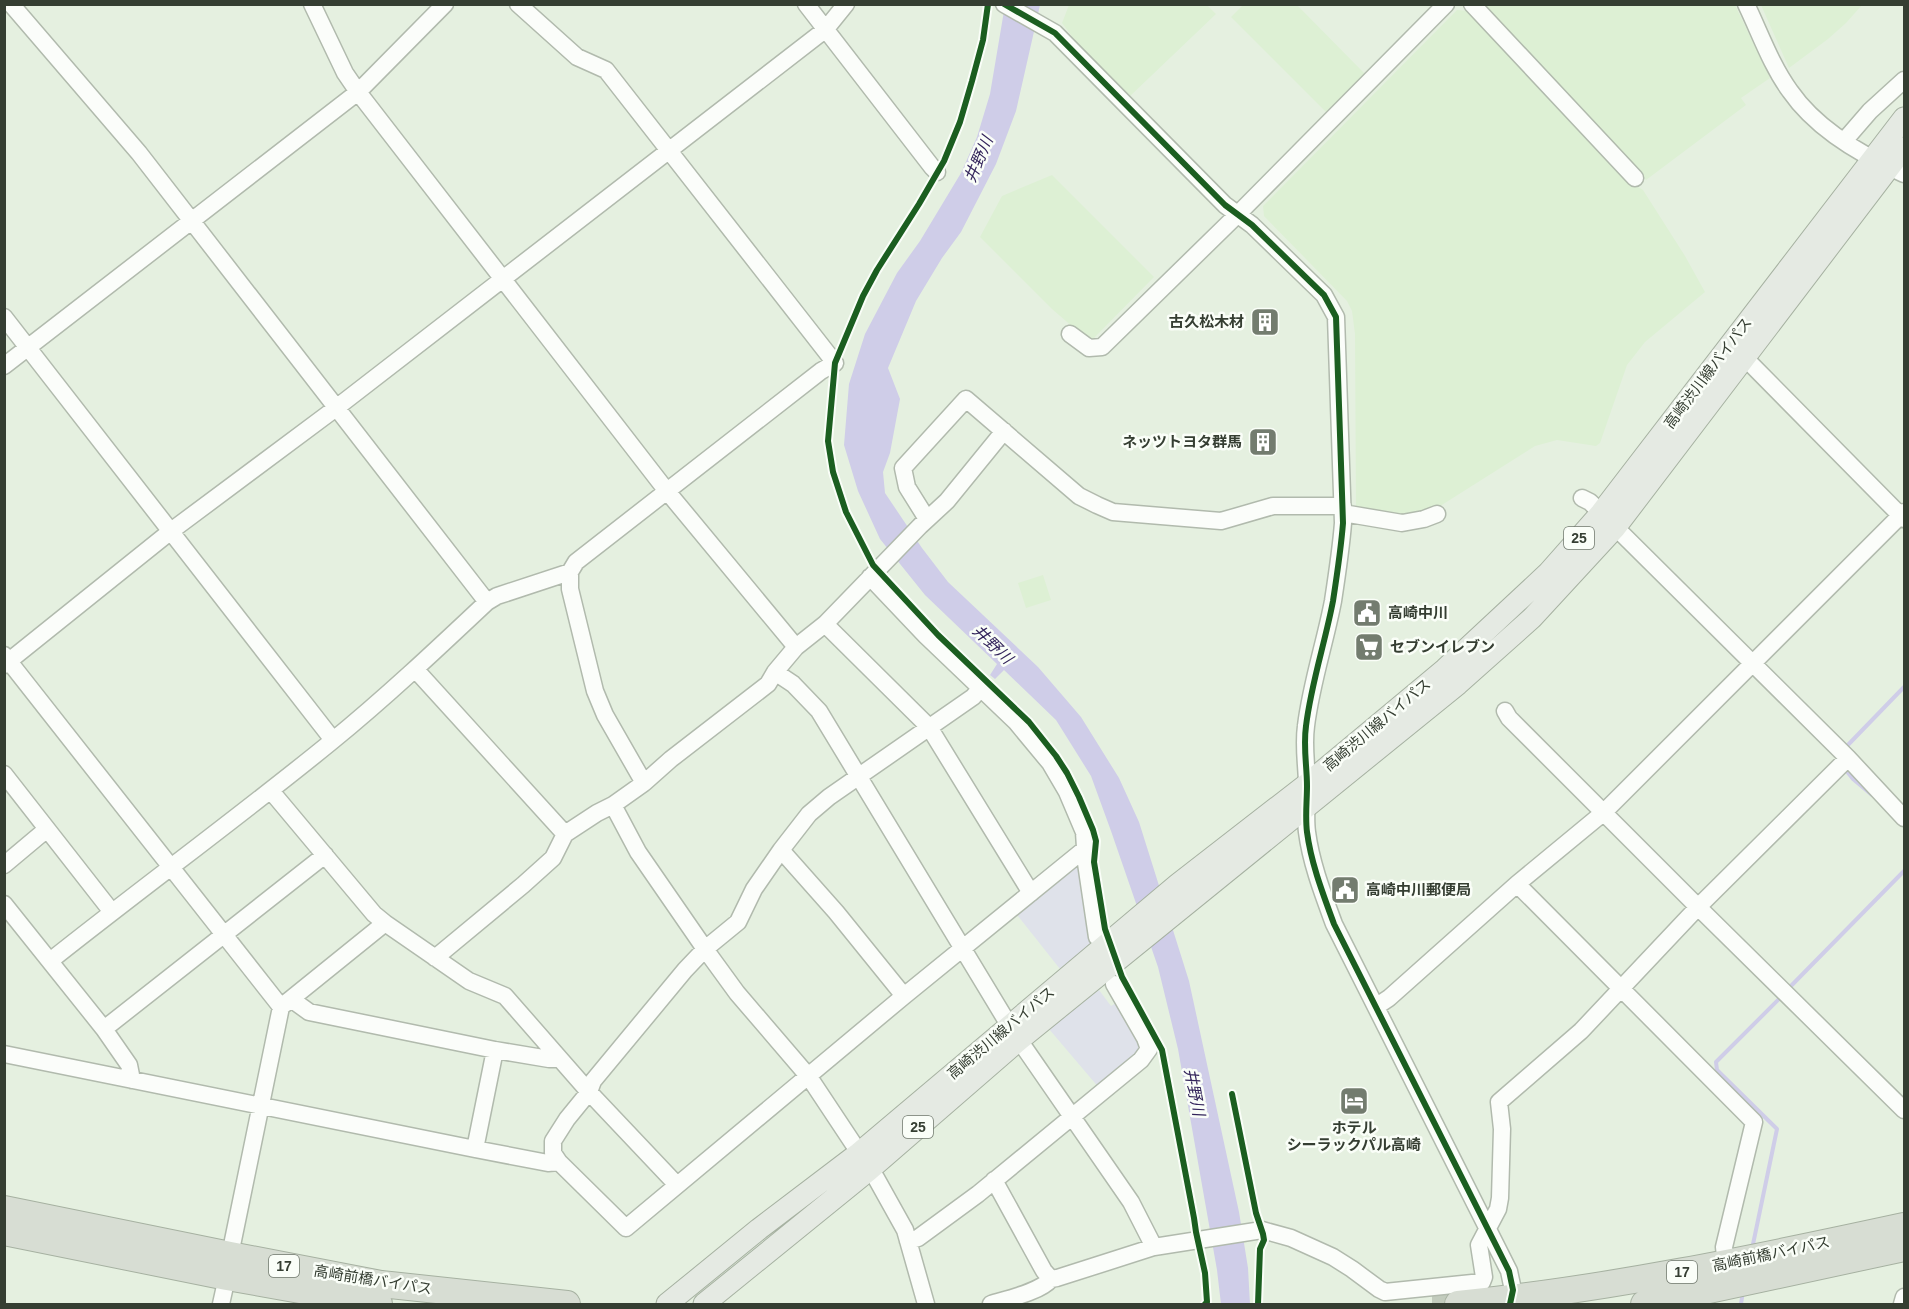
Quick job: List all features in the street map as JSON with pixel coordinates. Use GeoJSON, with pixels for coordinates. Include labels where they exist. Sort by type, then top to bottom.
{"type":"FeatureCollection","features":[{"type":"Feature","properties":{"kind":"highway","name":"高崎前橋バイパス"},"geometry":{"type":"LineString","coordinates":[[4,1209],[379,1305]]}},
{"type":"Feature","properties":{"kind":"highway","name":"高崎前橋バイパス"},"geometry":{"type":"LineString","coordinates":[[1446,1294],[1511,1302],[1726,1264],[1905,1226]]}},
{"type":"Feature","properties":{"kind":"highway","name":"高崎前橋バイパス"},"geometry":{"type":"LineString","coordinates":[[4,1232],[228,1266],[567,1305]]}},
{"type":"Feature","properties":{"kind":"highway","name":"高崎前橋バイパス"},"geometry":{"type":"LineString","coordinates":[[1644,1305],[1713,1297],[1905,1248]]}},
{"type":"Feature","properties":{"kind":"main road","name":"高崎渋川線バイパス"},"geometry":{"type":"LineString","coordinates":[[704,1305],[721,1298],[864,1162],[1444,669],[1608,520],[1745,358],[1889,167],[1905,117]]}},
{"type":"Feature","properties":{"kind":"main road","name":"高崎渋川線バイパス"},"geometry":{"type":"LineString","coordinates":[[1181,894],[1307,807],[1458,684],[1507,641],[1563,585],[1608,520],[1905,148]]}},
{"type":"Feature","properties":{"kind":"main road","name":"高崎渋川線バイパス"},"geometry":{"type":"LineString","coordinates":[[668,1305],[759,1229],[864,1162]]}},
{"type":"Feature","properties":{"kind":"street"},"geometry":{"type":"LineString","coordinates":[[11,4],[132,145],[487,602]]}},
{"type":"Feature","properties":{"kind":"street"},"geometry":{"type":"LineString","coordinates":[[312,4],[345,73],[358,92],[666,490],[796,647]]}},
{"type":"Feature","properties":{"kind":"street"},"geometry":{"type":"LineString","coordinates":[[4,366],[358,92],[445,4]]}},
{"type":"Feature","properties":{"kind":"street"},"geometry":{"type":"LineString","coordinates":[[518,4],[577,57],[606,70],[835,363],[821,371],[666,490],[576,562],[570,572],[570,589],[595,691],[605,715],[644,783]]}},
{"type":"Feature","properties":{"kind":"street"},"geometry":{"type":"LineString","coordinates":[[806,4],[938,172]]}},
{"type":"Feature","properties":{"kind":"street"},"geometry":{"type":"LineString","coordinates":[[559,1059],[495,1050],[309,1012],[286,1003],[224,935],[6,661],[171,531],[336,408],[825,30],[846,4]]}},
{"type":"Feature","properties":{"kind":"street"},"geometry":{"type":"LineString","coordinates":[[1004,4],[1055,33],[1225,205],[1252,225],[1324,295],[1336,317],[1343,509],[1341,552],[1306,725],[1304,747],[1307,784],[1306,829],[1314,867],[1334,924],[1488,1226],[1509,1271],[1511,1302]]}},
{"type":"Feature","properties":{"kind":"street"},"geometry":{"type":"LineString","coordinates":[[1070,334],[1089,348],[1102,347],[1446,4]]}},
{"type":"Feature","properties":{"kind":"street"},"geometry":{"type":"LineString","coordinates":[[1473,4],[1635,178]]}},
{"type":"Feature","properties":{"kind":"street"},"geometry":{"type":"LineString","coordinates":[[1746,4],[1773,63],[1790,92],[1824,127],[1889,167]]}},
{"type":"Feature","properties":{"kind":"street"},"geometry":{"type":"LineString","coordinates":[[1844,141],[1870,111],[1905,80]]}},
{"type":"Feature","properties":{"kind":"street"},"geometry":{"type":"LineString","coordinates":[[4,317],[333,740]]}},
{"type":"Feature","properties":{"kind":"street"},"geometry":{"type":"LineString","coordinates":[[1377,1006],[1389,998],[1517,884],[1603,813],[1903,515],[1745,358]]}},
{"type":"Feature","properties":{"kind":"street"},"geometry":{"type":"LineString","coordinates":[[923,523],[907,487],[903,468],[966,399],[1079,496],[1113,512],[1221,521],[1273,506],[1343,509],[1402,523],[1418,521],[1437,514]]}},
{"type":"Feature","properties":{"kind":"street"},"geometry":{"type":"LineString","coordinates":[[435,958],[553,858],[565,834],[644,783],[670,759],[768,684],[796,647],[825,624],[947,501],[1004,431]]}},
{"type":"Feature","properties":{"kind":"street"},"geometry":{"type":"LineString","coordinates":[[1582,498],[1590,502],[1848,758],[1905,818]]}},
{"type":"Feature","properties":{"kind":"street"},"geometry":{"type":"LineString","coordinates":[[50,961],[271,791],[415,669],[487,602],[497,596],[570,572]]}},
{"type":"Feature","properties":{"kind":"street"},"geometry":{"type":"LineString","coordinates":[[875,572],[926,636],[1016,722],[1050,763],[1067,792],[1084,831],[1086,863],[1097,937]]}},
{"type":"Feature","properties":{"kind":"street"},"geometry":{"type":"LineString","coordinates":[[825,624],[929,727],[1031,892]]}},
{"type":"Feature","properties":{"kind":"street"},"geometry":{"type":"LineString","coordinates":[[415,669],[565,834]]}},
{"type":"Feature","properties":{"kind":"street"},"geometry":{"type":"LineString","coordinates":[[775,672],[793,684],[819,711],[962,950],[1014,1033],[1131,1202],[1154,1247]]}},
{"type":"Feature","properties":{"kind":"street"},"geometry":{"type":"LineString","coordinates":[[980,689],[973,697],[829,797],[809,814],[754,889],[738,922],[705,949],[685,970],[593,1081],[589,1092],[553,1141],[553,1153],[559,1162],[626,1228],[904,996],[1086,848]]}},
{"type":"Feature","properties":{"kind":"street"},"geometry":{"type":"LineString","coordinates":[[1505,711],[1509,718],[1698,908],[1905,1110]]}},
{"type":"Feature","properties":{"kind":"street"},"geometry":{"type":"LineString","coordinates":[[991,1305],[1042,1286],[1051,1279],[1154,1247],[1257,1230],[1291,1238],[1333,1257],[1385,1292],[1446,1294],[1482,1282],[1484,1277],[1479,1245],[1500,1198],[1503,1129],[1499,1102],[1575,1036],[1698,908],[1848,758]]}},
{"type":"Feature","properties":{"kind":"street"},"geometry":{"type":"LineString","coordinates":[[4,774],[112,912]]}},
{"type":"Feature","properties":{"kind":"street"},"geometry":{"type":"LineString","coordinates":[[271,791],[374,914],[469,981],[505,996],[589,1092],[677,1185]]}},
{"type":"Feature","properties":{"kind":"street"},"geometry":{"type":"LineString","coordinates":[[613,805],[638,852],[705,949],[737,993],[809,1077],[897,1212],[908,1241],[926,1305]]}},
{"type":"Feature","properties":{"kind":"street"},"geometry":{"type":"LineString","coordinates":[[4,865],[47,829]]}},
{"type":"Feature","properties":{"kind":"street"},"geometry":{"type":"LineString","coordinates":[[781,850],[836,912],[904,996]]}},
{"type":"Feature","properties":{"kind":"street"},"geometry":{"type":"LineString","coordinates":[[104,1029],[325,855]]}},
{"type":"Feature","properties":{"kind":"street"},"geometry":{"type":"LineString","coordinates":[[1517,884],[1754,1122],[1724,1247],[1726,1264]]}},
{"type":"Feature","properties":{"kind":"street"},"geometry":{"type":"LineString","coordinates":[[4,904],[104,1029],[129,1065],[132,1080]]}},
{"type":"Feature","properties":{"kind":"street"},"geometry":{"type":"LineString","coordinates":[[221,1305],[286,1003],[385,923]]}},
{"type":"Feature","properties":{"kind":"street"},"geometry":{"type":"LineString","coordinates":[[908,1241],[918,1238],[994,1180],[1141,1060],[1149,1049],[1114,984]]}},
{"type":"Feature","properties":{"kind":"street"},"geometry":{"type":"LineString","coordinates":[[475,1149],[495,1050]]}},
{"type":"Feature","properties":{"kind":"street"},"geometry":{"type":"LineString","coordinates":[[6,1051],[132,1080],[475,1149],[548,1163],[559,1162]]}},
{"type":"Feature","properties":{"kind":"street"},"geometry":{"type":"LineString","coordinates":[[994,1180],[1044,1271],[1051,1279]]}},
{"type":"Feature","properties":{"kind":"street"},"geometry":{"type":"LineString","coordinates":[[1902,1305],[1905,1297]]}},
{"type":"Feature","properties":{"kind":"shaded area"},"geometry":{"type":"Polygon","coordinates":[[[1244,4],[1297,5],[1365,74],[1326,112],[1231,17],[1244,4]]]}},
{"type":"Feature","properties":{"kind":"shaded area"},"geometry":{"type":"Polygon","coordinates":[[[1069,5],[1207,5],[1216,14],[1128,98],[1091,62],[1062,23],[1069,5]]]}},
{"type":"Feature","properties":{"kind":"shaded area"},"geometry":{"type":"Polygon","coordinates":[[[1477,5],[1735,5],[1770,78],[1741,98],[1746,105],[1646,180],[1477,5]]]}},
{"type":"Feature","properties":{"kind":"shaded area"},"geometry":{"type":"Polygon","coordinates":[[[1761,5],[1862,5],[1828,39],[1789,68],[1761,5]]]}},
{"type":"Feature","properties":{"kind":"shaded area"},"geometry":{"type":"Polygon","coordinates":[[[1457,10],[1468,11],[1628,181],[1643,190],[1705,292],[1645,342],[1627,365],[1600,443],[1596,446],[1557,440],[1535,446],[1437,508],[1407,519],[1356,509],[1355,334],[1352,311],[1347,301],[1264,216],[1263,206],[1457,10]]]}},
{"type":"Feature","properties":{"kind":"shaded area"},"geometry":{"type":"Polygon","coordinates":[[[1052,175],[1154,277],[1094,338],[1088,340],[1052,309],[980,237],[1002,196],[1052,175]]]}},
{"type":"Feature","properties":{"kind":"shaded area"},"geometry":{"type":"Polygon","coordinates":[[[1043,575],[1051,600],[1026,608],[1018,583],[1043,575]]]}},
{"type":"Feature","properties":{"kind":"shaded area"},"geometry":{"type":"Polygon","coordinates":[[[1074,865],[1080,867],[1093,942],[1060,969],[1014,911],[1074,865]]]}},
{"type":"Feature","properties":{"kind":"shaded area"},"geometry":{"type":"Polygon","coordinates":[[[1099,990],[1111,1006],[1118,1002],[1144,1048],[1100,1089],[1049,1029],[1099,990]]]}},
{"type":"Feature","properties":{"kind":"water","name":"井野川"},"geometry":{"type":"Polygon","coordinates":[[[1005,5],[1040,5],[1016,111],[996,164],[961,232],[916,301],[888,368],[900,399],[890,453],[883,472],[885,493],[948,582],[1038,667],[1081,717],[1119,778],[1139,822],[1189,981],[1239,1212],[1248,1268],[1250,1304],[1221,1304],[1178,1049],[1158,967],[1091,776],[1056,720],[1004,670],[995,679],[990,675],[997,664],[925,595],[880,539],[858,491],[844,445],[849,384],[865,334],[897,273],[920,241],[961,173],[977,137],[990,94],[1005,5]]]}},
{"type":"Feature","properties":{"kind":"waterway"},"geometry":{"type":"LineString","coordinates":[[1844,749],[1904,687]]}},
{"type":"Feature","properties":{"kind":"waterway"},"geometry":{"type":"LineString","coordinates":[[1845,769],[1872,795]]}},
{"type":"Feature","properties":{"kind":"waterway"},"geometry":{"type":"LineString","coordinates":[[1787,990],[1904,871]]}},
{"type":"Feature","properties":{"kind":"waterway"},"geometry":{"type":"LineString","coordinates":[[1752,1249],[1777,1129],[1717,1070],[1716,1062],[1782,996]]}},
{"type":"Feature","properties":{"kind":"waterway"},"geometry":{"type":"LineString","coordinates":[[1741,1304],[1743,1291]]}},
{"type":"Feature","properties":{"kind":"tunnel"},"geometry":{"type":"LineString","coordinates":[[1440,1291],[1440,1304]]}},
{"type":"Feature","properties":{"kind":"cycle path"},"geometry":{"type":"LineString","coordinates":[[988,4],[983,40],[972,81],[960,122],[944,161],[877,270],[863,296],[835,363],[828,441],[833,472],[846,512],[873,565],[938,635],[1029,722],[1056,756],[1079,797],[1096,841],[1094,862],[1105,929],[1122,977],[1162,1050],[1205,1273],[1207,1302],[1205,1304]]}},
{"type":"Feature","properties":{"kind":"cycle path"},"geometry":{"type":"LineString","coordinates":[[1004,4],[1055,33],[1225,205],[1252,225],[1324,295],[1336,317],[1343,523],[1333,601],[1306,726],[1306,821],[1309,844],[1334,924],[1509,1271],[1513,1290],[1510,1304]]}},
{"type":"Feature","properties":{"kind":"cycle path"},"geometry":{"type":"LineString","coordinates":[[1232,1094],[1256,1213],[1264,1240],[1260,1249],[1258,1304]]}},
{"type":"Feature","properties":{"kind":"place","name":"古久松木材"},"geometry":{"type":"Point","coordinates":[1265,322]}},
{"type":"Feature","properties":{"kind":"place","name":"ネッツトヨタ群馬"},"geometry":{"type":"Point","coordinates":[1263,442]}},
{"type":"Feature","properties":{"kind":"place","name":"高崎中川"},"geometry":{"type":"Point","coordinates":[1367,613]}},
{"type":"Feature","properties":{"kind":"place","name":"セブンイレブン"},"geometry":{"type":"Point","coordinates":[1369,647]}},
{"type":"Feature","properties":{"kind":"place","name":"高崎中川郵便局"},"geometry":{"type":"Point","coordinates":[1345,890]}},
{"type":"Feature","properties":{"kind":"place","name":"ホテル シーラックパル高崎"},"geometry":{"type":"Point","coordinates":[1354,1101]}}]}
